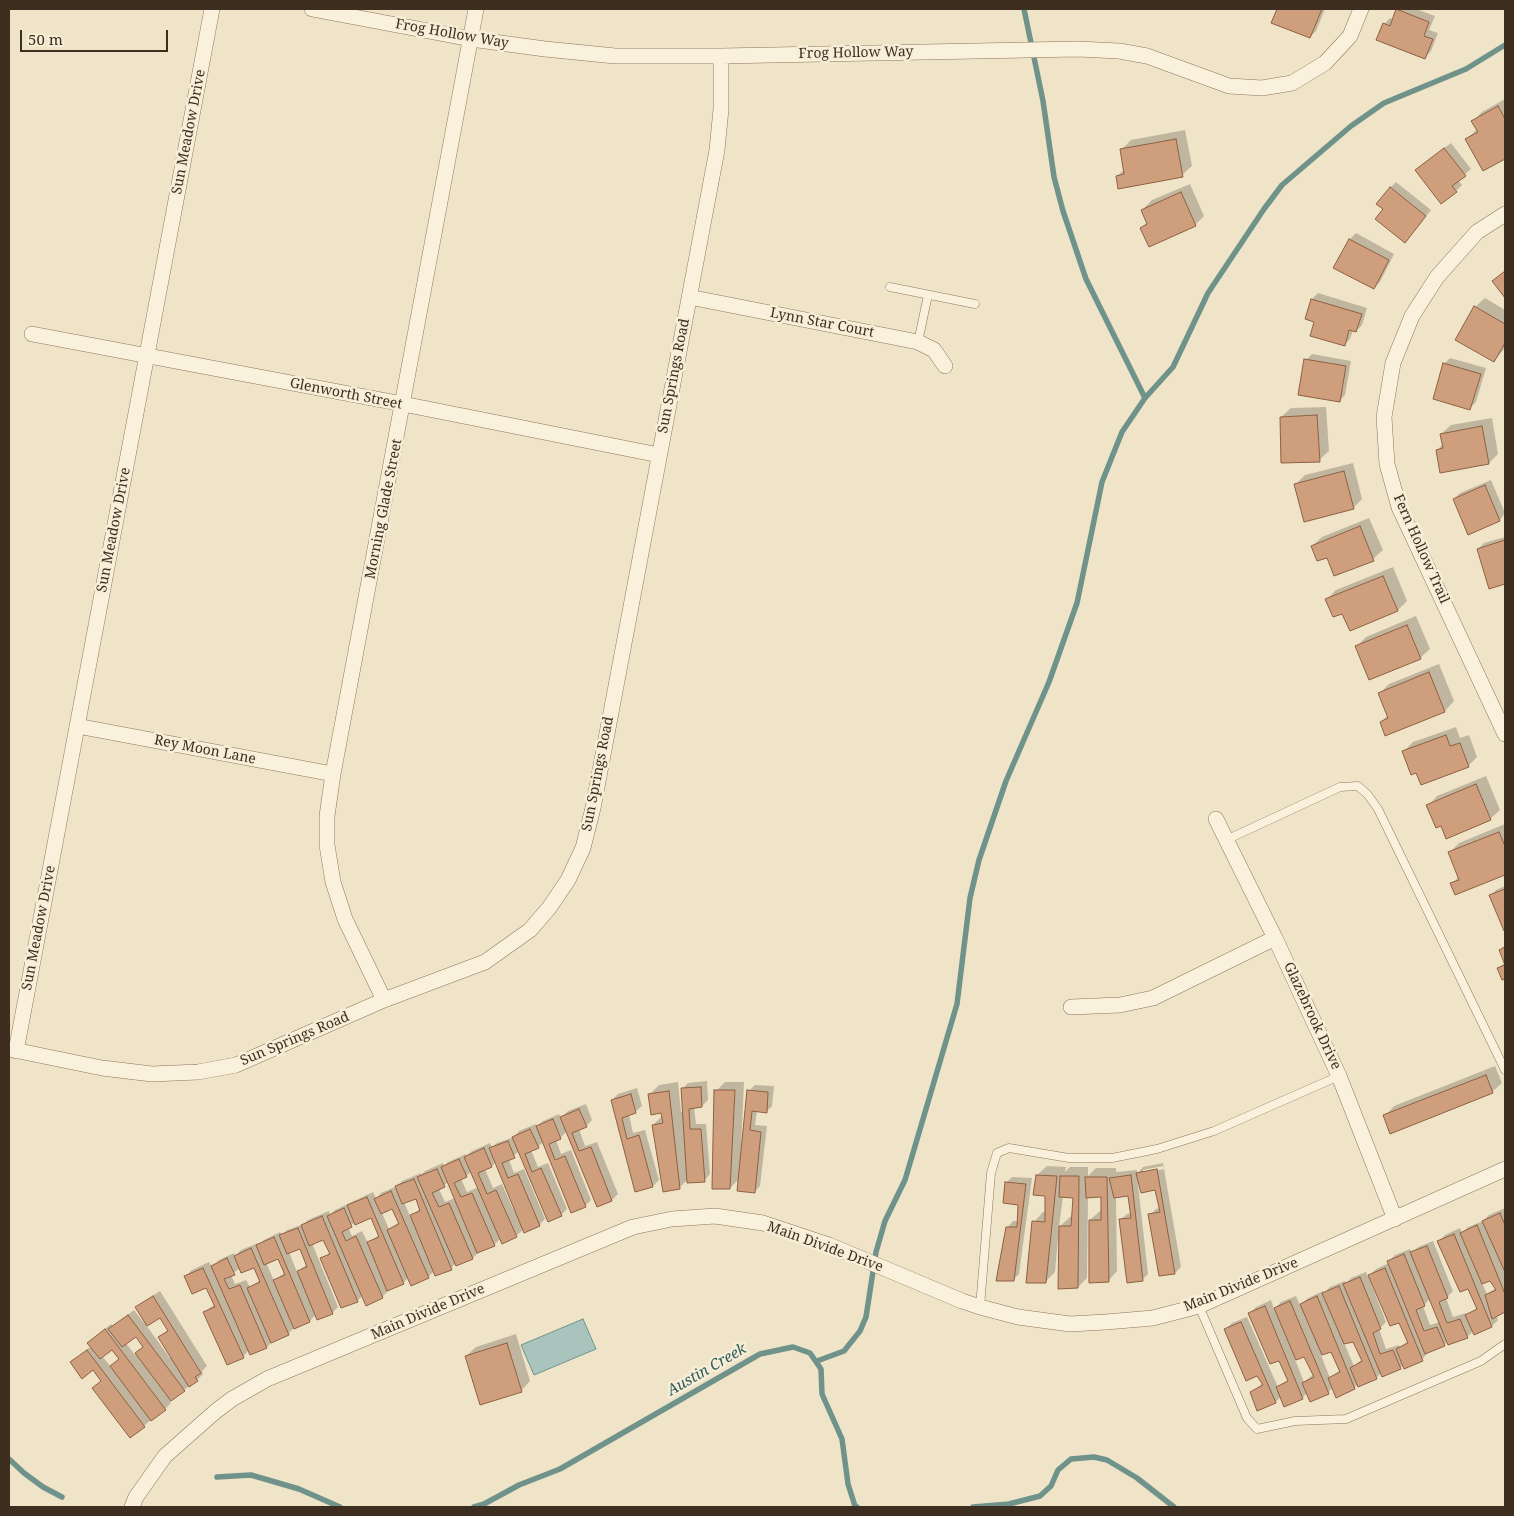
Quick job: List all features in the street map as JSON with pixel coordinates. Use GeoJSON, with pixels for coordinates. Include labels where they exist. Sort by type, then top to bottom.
{"type":"FeatureCollection","features":[{"type":"Feature","properties":{"kind":"street","name":"Sun Meadow Drive"},"geometry":{"type":"LineString","coordinates":[[12,1050],[77,726],[212,9]]}},
{"type":"Feature","properties":{"kind":"street","name":"Frog Hollow Way"},"geometry":{"type":"LineString","coordinates":[[312,9],[471,39],[615,56],[721,56],[1068,49],[1119,50],[1147,56],[1228,86],[1262,88],[1292,83],[1325,63],[1350,36],[1361,9]]}},
{"type":"Feature","properties":{"kind":"street","name":"Morning Glade Street"},"geometry":{"type":"LineString","coordinates":[[384,1000],[344,919],[333,882],[327,845],[328,816],[333,774],[476,9]]}},
{"type":"Feature","properties":{"kind":"street","name":"Sun Springs Road"},"geometry":{"type":"LineString","coordinates":[[12,1050],[102,1068],[152,1074],[198,1072],[236,1065],[384,1000],[485,962],[530,930],[549,908],[568,880],[584,848],[716,150],[721,109],[721,56]]}},
{"type":"Feature","properties":{"kind":"street","name":"Fern Hollow Trail"},"geometry":{"type":"LineString","coordinates":[[1505,214],[1477,232],[1437,277],[1412,316],[1393,363],[1384,418],[1387,464],[1399,508],[1505,734]]}},
{"type":"Feature","properties":{"kind":"street","name":"Lynn Star Court"},"geometry":{"type":"LineString","coordinates":[[689,297],[918,342],[934,350],[945,366]]}},
{"type":"Feature","properties":{"kind":"street","name":"Glenworth Street"},"geometry":{"type":"LineString","coordinates":[[32,334],[403,404],[659,455]]}},
{"type":"Feature","properties":{"kind":"street","name":"Rey Moon Lane"},"geometry":{"type":"LineString","coordinates":[[77,726],[333,774]]}},
{"type":"Feature","properties":{"kind":"street","name":"Glazebrook Drive"},"geometry":{"type":"LineString","coordinates":[[1216,819],[1275,938],[1339,1076],[1395,1219]]}},
{"type":"Feature","properties":{"kind":"street"},"geometry":{"type":"LineString","coordinates":[[1071,1007],[1120,1005],[1153,998],[1275,938]]}},
{"type":"Feature","properties":{"kind":"street","name":"Main Divide Drive"},"geometry":{"type":"LineString","coordinates":[[132,1507],[136,1497],[165,1456],[216,1411],[232,1399],[267,1379],[633,1227],[672,1219],[715,1216],[763,1223],[829,1245],[962,1301],[1018,1317],[1070,1324],[1153,1318],[1199,1306],[1505,1169]]}},
{"type":"Feature","properties":{"kind":"lane"},"geometry":{"type":"LineString","coordinates":[[890,287],[975,304]]}},
{"type":"Feature","properties":{"kind":"lane"},"geometry":{"type":"LineString","coordinates":[[918,342],[928,295]]}},
{"type":"Feature","properties":{"kind":"lane"},"geometry":{"type":"LineString","coordinates":[[1226,840],[1340,787],[1358,786],[1368,794],[1378,809],[1505,1070]]}},
{"type":"Feature","properties":{"kind":"lane"},"geometry":{"type":"LineString","coordinates":[[980,1306],[991,1173],[997,1153],[1009,1148],[1069,1158],[1112,1158],[1158,1149],[1214,1131],[1339,1076]]}},
{"type":"Feature","properties":{"kind":"lane"},"geometry":{"type":"LineString","coordinates":[[1199,1306],[1247,1418],[1257,1429],[1295,1421],[1346,1419],[1480,1360],[1505,1344]]}},
{"type":"Feature","properties":{"kind":"water"},"geometry":{"type":"Polygon","coordinates":[[[583,1319],[596,1349],[534,1375],[521,1345],[583,1319]]]}},
{"type":"Feature","properties":{"kind":"building"},"geometry":{"type":"Polygon","coordinates":[[[1277,9],[1322,9],[1310,38],[1271,23],[1277,9]]]}},
{"type":"Feature","properties":{"kind":"building"},"geometry":{"type":"Polygon","coordinates":[[[1396,9],[1429,22],[1424,36],[1433,39],[1425,59],[1376,40],[1383,23],[1390,26],[1396,9]]]}},
{"type":"Feature","properties":{"kind":"building"},"geometry":{"type":"Polygon","coordinates":[[[1498,106],[1505,119],[1505,159],[1483,171],[1465,139],[1478,132],[1471,121],[1498,106]]]}},
{"type":"Feature","properties":{"kind":"building"},"geometry":{"type":"Polygon","coordinates":[[[1176,139],[1183,177],[1118,189],[1116,176],[1124,174],[1120,149],[1176,139]]]}},
{"type":"Feature","properties":{"kind":"building"},"geometry":{"type":"Polygon","coordinates":[[[1444,148],[1466,176],[1452,186],[1457,192],[1441,204],[1415,170],[1444,148]]]}},
{"type":"Feature","properties":{"kind":"building"},"geometry":{"type":"Polygon","coordinates":[[[1390,187],[1426,216],[1405,243],[1375,219],[1383,209],[1376,204],[1390,187]]]}},
{"type":"Feature","properties":{"kind":"building"},"geometry":{"type":"Polygon","coordinates":[[[1181,192],[1196,226],[1149,247],[1140,228],[1147,224],[1141,210],[1181,192]]]}},
{"type":"Feature","properties":{"kind":"building"},"geometry":{"type":"Polygon","coordinates":[[[1349,239],[1389,260],[1374,289],[1333,268],[1349,239]]]}},
{"type":"Feature","properties":{"kind":"building"},"geometry":{"type":"Polygon","coordinates":[[[1505,271],[1505,298],[1492,281],[1505,271]]]}},
{"type":"Feature","properties":{"kind":"building"},"geometry":{"type":"Polygon","coordinates":[[[1311,299],[1362,314],[1356,332],[1349,330],[1345,346],[1310,336],[1314,322],[1305,319],[1311,299]]]}},
{"type":"Feature","properties":{"kind":"building"},"geometry":{"type":"Polygon","coordinates":[[[1474,306],[1505,324],[1505,343],[1494,362],[1455,340],[1474,306]]]}},
{"type":"Feature","properties":{"kind":"building"},"geometry":{"type":"Polygon","coordinates":[[[1304,359],[1346,366],[1340,402],[1298,395],[1304,359]]]}},
{"type":"Feature","properties":{"kind":"building"},"geometry":{"type":"Polygon","coordinates":[[[1443,363],[1481,374],[1470,410],[1433,399],[1443,363]]]}},
{"type":"Feature","properties":{"kind":"building"},"geometry":{"type":"Polygon","coordinates":[[[1317,415],[1320,462],[1281,463],[1280,417],[1317,415]]]}},
{"type":"Feature","properties":{"kind":"building"},"geometry":{"type":"Polygon","coordinates":[[[1482,426],[1489,464],[1440,473],[1436,450],[1443,448],[1440,434],[1482,426]]]}},
{"type":"Feature","properties":{"kind":"building"},"geometry":{"type":"Polygon","coordinates":[[[1344,471],[1354,509],[1304,522],[1294,484],[1344,471]]]}},
{"type":"Feature","properties":{"kind":"building"},"geometry":{"type":"Polygon","coordinates":[[[1485,485],[1500,521],[1468,535],[1453,499],[1485,485]]]}},
{"type":"Feature","properties":{"kind":"building"},"geometry":{"type":"Polygon","coordinates":[[[1360,526],[1374,561],[1334,576],[1327,558],[1317,561],[1311,546],[1360,526]]]}},
{"type":"Feature","properties":{"kind":"building"},"geometry":{"type":"Polygon","coordinates":[[[1505,540],[1505,584],[1489,589],[1477,549],[1505,540]]]}},
{"type":"Feature","properties":{"kind":"building"},"geometry":{"type":"Polygon","coordinates":[[[1383,576],[1398,611],[1350,631],[1342,614],[1333,617],[1325,599],[1383,576]]]}},
{"type":"Feature","properties":{"kind":"building"},"geometry":{"type":"Polygon","coordinates":[[[1407,625],[1421,659],[1369,680],[1355,646],[1407,625]]]}},
{"type":"Feature","properties":{"kind":"building"},"geometry":{"type":"Polygon","coordinates":[[[1429,672],[1445,712],[1385,736],[1380,722],[1388,718],[1378,693],[1429,672]]]}},
{"type":"Feature","properties":{"kind":"building"},"geometry":{"type":"Polygon","coordinates":[[[1446,735],[1450,746],[1460,743],[1469,767],[1421,785],[1416,773],[1411,775],[1402,751],[1446,735]]]}},
{"type":"Feature","properties":{"kind":"building"},"geometry":{"type":"Polygon","coordinates":[[[1476,784],[1491,820],[1446,839],[1441,826],[1436,828],[1426,805],[1476,784]]]}},
{"type":"Feature","properties":{"kind":"building"},"geometry":{"type":"Polygon","coordinates":[[[1499,832],[1505,846],[1505,875],[1455,895],[1450,883],[1459,880],[1448,852],[1499,832]]]}},
{"type":"Feature","properties":{"kind":"building"},"geometry":{"type":"Polygon","coordinates":[[[1505,889],[1505,930],[1504,931],[1489,895],[1505,889]]]}},
{"type":"Feature","properties":{"kind":"building"},"geometry":{"type":"Polygon","coordinates":[[[1505,947],[1505,965],[1499,950],[1505,947]]]}},
{"type":"Feature","properties":{"kind":"building"},"geometry":{"type":"Polygon","coordinates":[[[1505,965],[1505,979],[1502,980],[1497,968],[1505,965]]]}},
{"type":"Feature","properties":{"kind":"building"},"geometry":{"type":"Polygon","coordinates":[[[1486,1075],[1493,1093],[1390,1134],[1383,1115],[1486,1075]]]}},
{"type":"Feature","properties":{"kind":"building"},"geometry":{"type":"Polygon","coordinates":[[[701,1087],[702,1107],[689,1109],[690,1129],[701,1129],[705,1182],[687,1183],[681,1088],[701,1087]]]}},
{"type":"Feature","properties":{"kind":"building"},"geometry":{"type":"Polygon","coordinates":[[[714,1090],[735,1090],[730,1189],[712,1189],[714,1090]]]}},
{"type":"Feature","properties":{"kind":"building"},"geometry":{"type":"Polygon","coordinates":[[[747,1090],[768,1092],[767,1113],[752,1111],[750,1130],[761,1132],[755,1193],[737,1191],[747,1090]]]}},
{"type":"Feature","properties":{"kind":"building"},"geometry":{"type":"Polygon","coordinates":[[[669,1091],[680,1189],[663,1192],[652,1125],[663,1123],[661,1113],[651,1115],[648,1094],[669,1091]]]}},
{"type":"Feature","properties":{"kind":"building"},"geometry":{"type":"Polygon","coordinates":[[[631,1094],[636,1113],[622,1118],[627,1139],[639,1135],[653,1187],[635,1192],[611,1100],[631,1094]]]}},
{"type":"Feature","properties":{"kind":"building"},"geometry":{"type":"Polygon","coordinates":[[[579,1109],[587,1127],[572,1133],[579,1151],[591,1147],[612,1201],[597,1207],[560,1117],[579,1109]]]}},
{"type":"Feature","properties":{"kind":"building"},"geometry":{"type":"Polygon","coordinates":[[[553,1119],[561,1139],[549,1144],[555,1160],[565,1156],[586,1207],[571,1213],[536,1126],[553,1119]]]}},
{"type":"Feature","properties":{"kind":"building"},"geometry":{"type":"Polygon","coordinates":[[[530,1129],[539,1148],[525,1154],[532,1172],[541,1168],[562,1216],[548,1222],[512,1137],[530,1129]]]}},
{"type":"Feature","properties":{"kind":"building"},"geometry":{"type":"Polygon","coordinates":[[[508,1141],[515,1158],[502,1163],[508,1178],[518,1174],[540,1226],[524,1233],[489,1148],[508,1141]]]}},
{"type":"Feature","properties":{"kind":"building"},"geometry":{"type":"Polygon","coordinates":[[[484,1148],[492,1167],[478,1173],[487,1194],[496,1190],[517,1237],[502,1244],[464,1157],[484,1148]]]}},
{"type":"Feature","properties":{"kind":"building"},"geometry":{"type":"Polygon","coordinates":[[[459,1159],[467,1177],[454,1183],[461,1197],[472,1193],[495,1246],[477,1253],[441,1167],[459,1159]]]}},
{"type":"Feature","properties":{"kind":"building"},"geometry":{"type":"Polygon","coordinates":[[[437,1169],[445,1187],[432,1193],[439,1207],[449,1203],[473,1259],[456,1266],[417,1177],[437,1169]]]}},
{"type":"Feature","properties":{"kind":"building"},"geometry":{"type":"Polygon","coordinates":[[[1157,1169],[1175,1274],[1159,1276],[1148,1214],[1160,1212],[1155,1190],[1141,1193],[1136,1173],[1157,1169]]]}},
{"type":"Feature","properties":{"kind":"building"},"geometry":{"type":"Polygon","coordinates":[[[1036,1175],[1057,1176],[1046,1283],[1026,1283],[1032,1221],[1045,1222],[1045,1196],[1033,1195],[1036,1175]]]}},
{"type":"Feature","properties":{"kind":"building"},"geometry":{"type":"Polygon","coordinates":[[[1131,1175],[1143,1281],[1127,1283],[1119,1219],[1131,1218],[1128,1196],[1114,1198],[1109,1178],[1131,1175]]]}},
{"type":"Feature","properties":{"kind":"building"},"geometry":{"type":"Polygon","coordinates":[[[1060,1176],[1079,1176],[1078,1288],[1058,1289],[1059,1226],[1071,1226],[1073,1198],[1059,1197],[1060,1176]]]}},
{"type":"Feature","properties":{"kind":"building"},"geometry":{"type":"Polygon","coordinates":[[[1085,1177],[1107,1177],[1109,1282],[1089,1283],[1089,1220],[1101,1220],[1101,1197],[1086,1198],[1085,1177]]]}},
{"type":"Feature","properties":{"kind":"building"},"geometry":{"type":"Polygon","coordinates":[[[414,1179],[452,1270],[435,1276],[410,1215],[420,1211],[416,1199],[402,1204],[395,1186],[414,1179]]]}},
{"type":"Feature","properties":{"kind":"building"},"geometry":{"type":"Polygon","coordinates":[[[1005,1182],[1026,1184],[1014,1281],[996,1281],[1006,1227],[1017,1227],[1018,1205],[1003,1203],[1005,1182]]]}},
{"type":"Feature","properties":{"kind":"building"},"geometry":{"type":"Polygon","coordinates":[[[391,1191],[429,1278],[411,1286],[387,1230],[399,1224],[392,1209],[381,1214],[374,1199],[391,1191]]]}},
{"type":"Feature","properties":{"kind":"building"},"geometry":{"type":"Polygon","coordinates":[[[367,1197],[404,1284],[387,1291],[367,1242],[379,1237],[371,1218],[355,1225],[347,1205],[367,1197]]]}},
{"type":"Feature","properties":{"kind":"building"},"geometry":{"type":"Polygon","coordinates":[[[344,1208],[352,1227],[342,1232],[346,1241],[356,1236],[383,1298],[366,1306],[327,1216],[344,1208]]]}},
{"type":"Feature","properties":{"kind":"building"},"geometry":{"type":"Polygon","coordinates":[[[1500,1213],[1505,1225],[1505,1272],[1482,1221],[1500,1213]]]}},
{"type":"Feature","properties":{"kind":"building"},"geometry":{"type":"Polygon","coordinates":[[[322,1216],[358,1302],[341,1308],[320,1258],[330,1254],[323,1240],[309,1246],[301,1225],[322,1216]]]}},
{"type":"Feature","properties":{"kind":"building"},"geometry":{"type":"Polygon","coordinates":[[[1477,1225],[1505,1294],[1505,1312],[1492,1319],[1485,1295],[1496,1290],[1490,1281],[1482,1284],[1460,1233],[1477,1225]]]}},
{"type":"Feature","properties":{"kind":"building"},"geometry":{"type":"Polygon","coordinates":[[[298,1228],[333,1314],[317,1320],[297,1271],[307,1267],[300,1249],[287,1254],[279,1235],[298,1228]]]}},
{"type":"Feature","properties":{"kind":"building"},"geometry":{"type":"Polygon","coordinates":[[[1454,1234],[1492,1327],[1474,1335],[1465,1315],[1477,1309],[1468,1289],[1460,1292],[1437,1241],[1454,1234]]]}},
{"type":"Feature","properties":{"kind":"building"},"geometry":{"type":"Polygon","coordinates":[[[274,1237],[310,1322],[294,1329],[273,1280],[285,1275],[278,1259],[264,1265],[256,1245],[274,1237]]]}},
{"type":"Feature","properties":{"kind":"building"},"geometry":{"type":"Polygon","coordinates":[[[1427,1246],[1448,1298],[1439,1302],[1447,1323],[1460,1319],[1468,1338],[1448,1345],[1410,1252],[1427,1246]]]}},
{"type":"Feature","properties":{"kind":"building"},"geometry":{"type":"Polygon","coordinates":[[[251,1248],[289,1335],[271,1343],[247,1288],[260,1282],[254,1268],[241,1273],[234,1256],[251,1248]]]}},
{"type":"Feature","properties":{"kind":"building"},"geometry":{"type":"Polygon","coordinates":[[[1404,1254],[1425,1306],[1416,1310],[1424,1331],[1437,1327],[1445,1346],[1425,1354],[1387,1261],[1404,1254]]]}},
{"type":"Feature","properties":{"kind":"building"},"geometry":{"type":"Polygon","coordinates":[[[227,1258],[235,1275],[224,1279],[229,1289],[240,1285],[267,1348],[250,1355],[211,1266],[227,1258]]]}},
{"type":"Feature","properties":{"kind":"building"},"geometry":{"type":"Polygon","coordinates":[[[203,1268],[244,1358],[227,1365],[203,1312],[215,1307],[206,1288],[192,1294],[184,1276],[203,1268]]]}},
{"type":"Feature","properties":{"kind":"building"},"geometry":{"type":"Polygon","coordinates":[[[1385,1268],[1423,1361],[1404,1369],[1396,1349],[1408,1343],[1399,1323],[1390,1326],[1368,1275],[1385,1268]]]}},
{"type":"Feature","properties":{"kind":"building"},"geometry":{"type":"Polygon","coordinates":[[[1360,1277],[1381,1329],[1373,1333],[1380,1354],[1393,1350],[1401,1369],[1382,1377],[1343,1284],[1360,1277]]]}},
{"type":"Feature","properties":{"kind":"building"},"geometry":{"type":"Polygon","coordinates":[[[1339,1286],[1377,1379],[1358,1387],[1350,1368],[1362,1361],[1353,1342],[1344,1344],[1322,1293],[1339,1286]]]}},
{"type":"Feature","properties":{"kind":"building"},"geometry":{"type":"Polygon","coordinates":[[[153,1296],[201,1373],[195,1377],[198,1381],[189,1387],[158,1337],[168,1331],[160,1318],[147,1326],[135,1307],[153,1296]]]}},
{"type":"Feature","properties":{"kind":"building"},"geometry":{"type":"Polygon","coordinates":[[[1317,1296],[1355,1389],[1336,1398],[1328,1378],[1340,1372],[1331,1352],[1322,1355],[1300,1304],[1317,1296]]]}},
{"type":"Feature","properties":{"kind":"building"},"geometry":{"type":"Polygon","coordinates":[[[1290,1301],[1329,1394],[1310,1402],[1302,1383],[1314,1377],[1304,1357],[1296,1360],[1274,1308],[1290,1301]]]}},
{"type":"Feature","properties":{"kind":"building"},"geometry":{"type":"Polygon","coordinates":[[[1265,1306],[1303,1399],[1284,1407],[1276,1387],[1288,1381],[1279,1361],[1270,1364],[1248,1313],[1265,1306]]]}},
{"type":"Feature","properties":{"kind":"building"},"geometry":{"type":"Polygon","coordinates":[[[128,1315],[185,1391],[171,1401],[135,1353],[143,1347],[136,1337],[122,1347],[108,1329],[128,1315]]]}},
{"type":"Feature","properties":{"kind":"building"},"geometry":{"type":"Polygon","coordinates":[[[1241,1322],[1276,1403],[1257,1411],[1250,1392],[1263,1385],[1257,1376],[1246,1381],[1224,1329],[1241,1322]]]}},
{"type":"Feature","properties":{"kind":"building"},"geometry":{"type":"Polygon","coordinates":[[[105,1329],[166,1410],[151,1421],[110,1366],[119,1359],[112,1350],[100,1359],[87,1343],[105,1329]]]}},
{"type":"Feature","properties":{"kind":"building"},"geometry":{"type":"Polygon","coordinates":[[[507,1343],[522,1392],[480,1405],[465,1356],[507,1343]]]}},
{"type":"Feature","properties":{"kind":"building"},"geometry":{"type":"Polygon","coordinates":[[[87,1350],[145,1427],[130,1438],[92,1388],[101,1381],[93,1370],[82,1379],[70,1362],[87,1350]]]}},
{"type":"Feature","properties":{"kind":"waterway"},"geometry":{"type":"LineString","coordinates":[[1024,9],[1043,101],[1054,177],[1063,211],[1086,279],[1145,398]]}},
{"type":"Feature","properties":{"kind":"waterway"},"geometry":{"type":"LineString","coordinates":[[817,1361],[844,1351],[860,1331],[866,1317],[876,1252],[885,1221],[905,1180],[957,1004],[970,898],[979,860],[1006,781],[1049,682],[1077,603],[1102,482],[1122,432],[1145,398],[1173,367],[1208,293],[1282,185],[1351,126],[1384,103],[1466,69],[1505,45]]}},
{"type":"Feature","properties":{"kind":"waterway","name":"Austin Creek"},"geometry":{"type":"LineString","coordinates":[[474,1507],[484,1504],[519,1485],[560,1469],[760,1354],[793,1347],[810,1353],[821,1369],[822,1394],[842,1439],[848,1484],[857,1507]]}},
{"type":"Feature","properties":{"kind":"waterway","name":"Austin Creek"},"geometry":{"type":"LineString","coordinates":[[973,1507],[1009,1504],[1040,1496],[1051,1486],[1058,1470],[1071,1459],[1094,1457],[1107,1460],[1137,1478],[1174,1507]]}},
{"type":"Feature","properties":{"kind":"waterway","name":"Austin Creek"},"geometry":{"type":"LineString","coordinates":[[9,1459],[43,1487],[62,1497]]}},
{"type":"Feature","properties":{"kind":"waterway","name":"Austin Creek"},"geometry":{"type":"LineString","coordinates":[[217,1477],[251,1475],[299,1489],[340,1507]]}}]}
